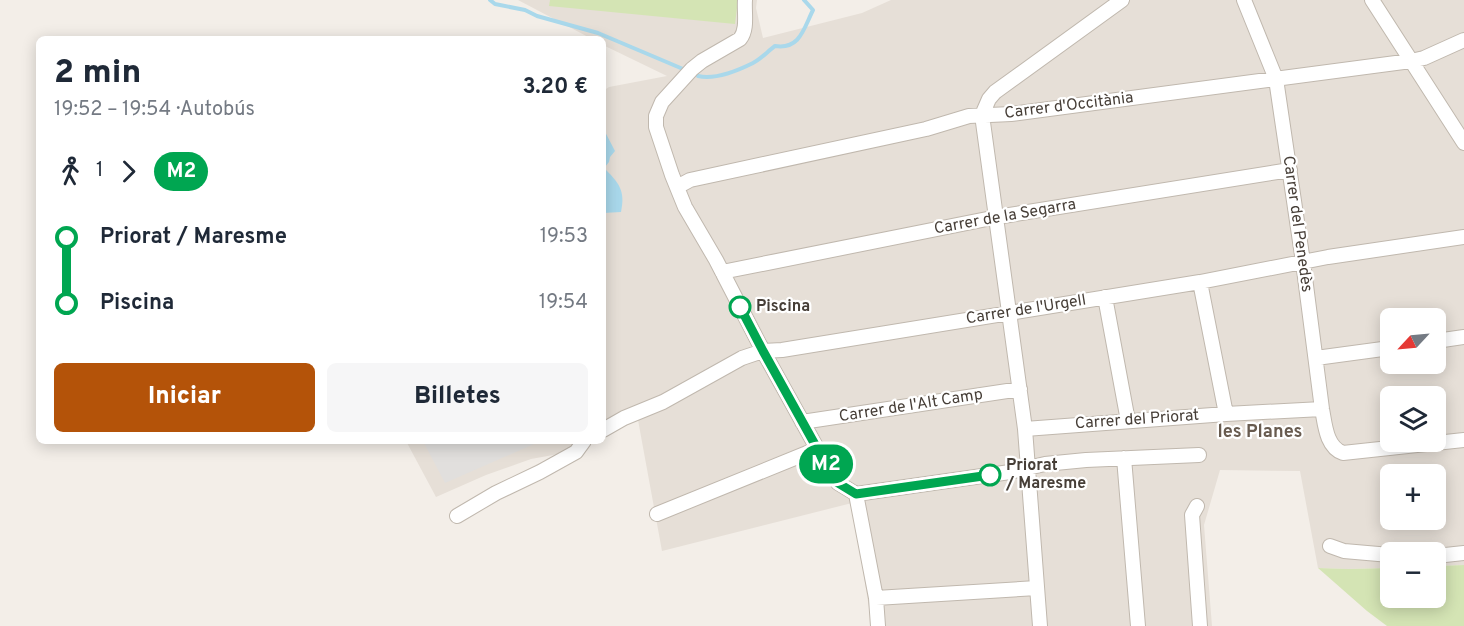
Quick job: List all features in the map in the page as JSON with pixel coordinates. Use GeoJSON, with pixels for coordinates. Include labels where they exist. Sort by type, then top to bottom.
{"type":"FeatureCollection","features":[{"type":"Feature","properties":{"kind":"street"},"geometry":{"type":"LineString","coordinates":[[745,0],[743,35],[697,65],[668,95],[658,109],[656,127],[686,207],[802,422],[838,483],[856,494],[1010,472],[1045,464],[1198,455]]}},
{"type":"Feature","properties":{"kind":"street"},"geometry":{"type":"LineString","coordinates":[[1040,626],[1025,429],[982,115],[994,92],[1122,0]]}},
{"type":"Feature","properties":{"kind":"street","name":"Carrer del Penedès"},"geometry":{"type":"LineString","coordinates":[[1244,0],[1276,80],[1304,262],[1322,409],[1331,443],[1335,450],[1343,453],[1464,440]]}},
{"type":"Feature","properties":{"kind":"street"},"geometry":{"type":"LineString","coordinates":[[1372,0],[1464,143]]}},
{"type":"Feature","properties":{"kind":"street","name":"Carrer d'Occitània"},"geometry":{"type":"LineString","coordinates":[[677,187],[690,180],[926,129],[969,116],[1011,114],[1411,61],[1424,58],[1464,40]]}},
{"type":"Feature","properties":{"kind":"street","name":"Carrer de la Segarra"},"geometry":{"type":"LineString","coordinates":[[722,272],[997,217],[1290,170]]}},
{"type":"Feature","properties":{"kind":"street","name":"Carrer de l'Urgell"},"geometry":{"type":"LineString","coordinates":[[606,428],[624,418],[663,402],[742,358],[763,351],[794,348],[1200,282],[1304,262],[1464,237]]}},
{"type":"Feature","properties":{"kind":"street"},"geometry":{"type":"LineString","coordinates":[[1200,282],[1226,414]]}},
{"type":"Feature","properties":{"kind":"street"},"geometry":{"type":"LineString","coordinates":[[1105,297],[1128,421]]}},
{"type":"Feature","properties":{"kind":"street"},"geometry":{"type":"LineString","coordinates":[[1446,340],[1464,337]]}},
{"type":"Feature","properties":{"kind":"street"},"geometry":{"type":"LineString","coordinates":[[1316,358],[1380,349]]}},
{"type":"Feature","properties":{"kind":"street","name":"Carrer de l'Alt Camp"},"geometry":{"type":"LineString","coordinates":[[802,422],[1020,389]]}},
{"type":"Feature","properties":{"kind":"street","name":"Carrer del Priorat"},"geometry":{"type":"LineString","coordinates":[[1025,429],[1322,409]]}},
{"type":"Feature","properties":{"kind":"street"},"geometry":{"type":"LineString","coordinates":[[457,516],[576,452],[582,444]]}},
{"type":"Feature","properties":{"kind":"street"},"geometry":{"type":"LineString","coordinates":[[657,514],[817,449]]}},
{"type":"Feature","properties":{"kind":"street"},"geometry":{"type":"LineString","coordinates":[[1124,458],[1138,626]]}},
{"type":"Feature","properties":{"kind":"street"},"geometry":{"type":"LineString","coordinates":[[856,494],[876,598],[878,626]]}},
{"type":"Feature","properties":{"kind":"street"},"geometry":{"type":"LineString","coordinates":[[1197,506],[1192,515],[1200,626]]}},
{"type":"Feature","properties":{"kind":"street"},"geometry":{"type":"LineString","coordinates":[[1330,546],[1344,551],[1380,554]]}},
{"type":"Feature","properties":{"kind":"street"},"geometry":{"type":"LineString","coordinates":[[1446,555],[1464,553]]}},
{"type":"Feature","properties":{"kind":"street"},"geometry":{"type":"LineString","coordinates":[[876,598],[1037,588]]}},
{"type":"Feature","properties":{"kind":"shaded area"},"geometry":{"type":"Polygon","coordinates":[[[518,0],[757,0],[756,8],[763,38],[862,13],[891,0],[1464,0],[1464,565],[1446,566],[1446,542],[1380,542],[1380,568],[1318,568],[1300,471],[1220,470],[1204,525],[1212,626],[871,626],[852,503],[662,551],[638,420],[606,434],[606,89],[667,76],[606,46],[606,36],[586,36],[518,0]]]}},
{"type":"Feature","properties":{"kind":"shaded area"},"geometry":{"type":"Polygon","coordinates":[[[408,444],[584,444],[564,453],[531,459],[486,475],[436,497],[408,444]]]}},
{"type":"Feature","properties":{"kind":"shaded area"},"geometry":{"type":"Polygon","coordinates":[[[425,444],[534,444],[445,483],[425,444]]]}},
{"type":"Feature","properties":{"kind":"green space"},"geometry":{"type":"Polygon","coordinates":[[[550,0],[738,0],[735,24],[549,6],[550,0]]]}},
{"type":"Feature","properties":{"kind":"green space"},"geometry":{"type":"Polygon","coordinates":[[[1464,565],[1464,626],[1387,626],[1318,568],[1380,568],[1380,608],[1446,608],[1446,566],[1464,565]]]}},
{"type":"Feature","properties":{"kind":"water"},"geometry":{"type":"Polygon","coordinates":[[[606,134],[615,151],[606,166],[606,134]]]}},
{"type":"Feature","properties":{"kind":"water"},"geometry":{"type":"Polygon","coordinates":[[[606,170],[622,192],[621,212],[606,213],[606,170]]]}},
{"type":"Feature","properties":{"kind":"waterway"},"geometry":{"type":"LineString","coordinates":[[490,0],[495,4],[525,10],[537,16],[605,36]]}},
{"type":"Feature","properties":{"kind":"waterway"},"geometry":{"type":"LineString","coordinates":[[698,76],[712,77],[733,72],[756,61],[775,46],[790,45],[796,41],[813,10],[804,0]]}},
{"type":"Feature","properties":{"kind":"waterway"},"geometry":{"type":"LineString","coordinates":[[606,36],[683,69]]}},
{"type":"Feature","properties":{"kind":"bus line","name":"M2"},"geometry":{"type":"LineString","coordinates":[[740,307],[838,483],[856,494],[990,475]]}},
{"type":"Feature","properties":{"kind":"place","name":"Piscina"},"geometry":{"type":"Point","coordinates":[740,307]}},
{"type":"Feature","properties":{"kind":"place","name":"Priorat / Maresme"},"geometry":{"type":"Point","coordinates":[990,475]}},
{"type":"Feature","properties":{"kind":"district","name":"les Planes"},"geometry":{"type":"Point","coordinates":[1260,432]}}]}
